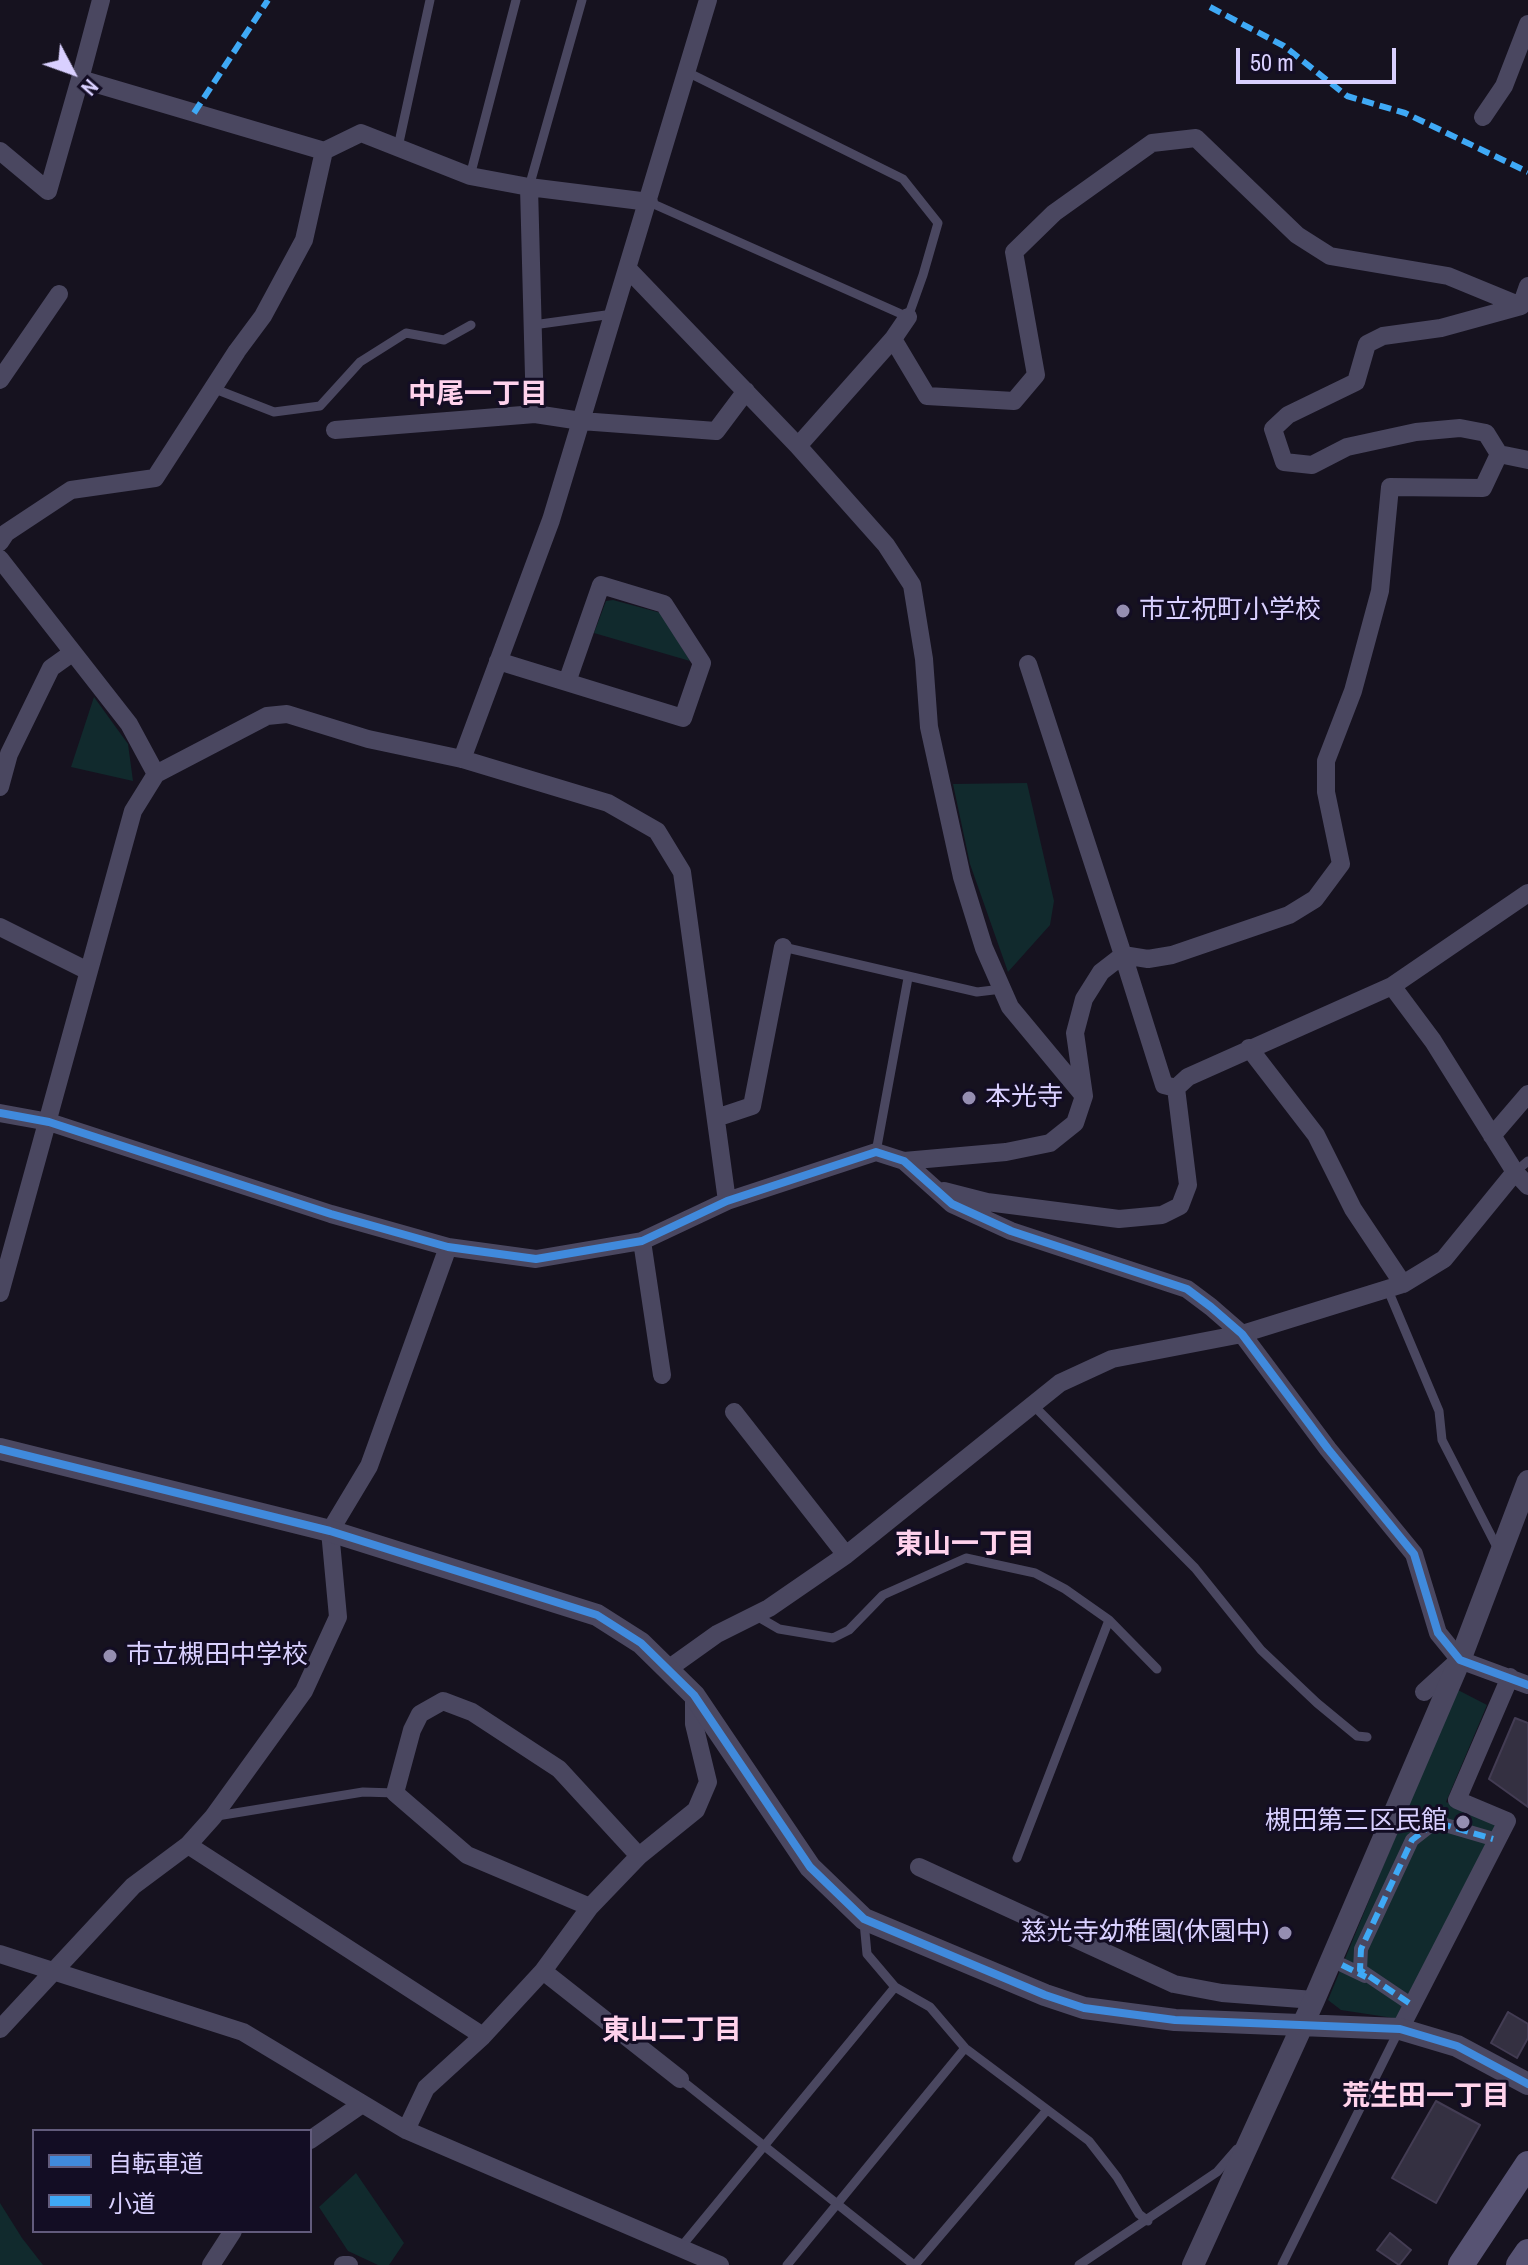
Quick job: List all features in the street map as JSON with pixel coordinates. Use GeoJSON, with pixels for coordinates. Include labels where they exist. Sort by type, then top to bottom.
{"type":"FeatureCollection","features":[{"type":"Feature","properties":{"kind":"main road"},"geometry":{"type":"LineString","coordinates":[[1461,2265],[1528,2164]]}},
{"type":"Feature","properties":{"kind":"main road"},"geometry":{"type":"LineString","coordinates":[[1519,2265],[1528,2252]]}},
{"type":"Feature","properties":{"kind":"street"},"geometry":{"type":"LineString","coordinates":[[0,151],[48,191],[101,0]]}},
{"type":"Feature","properties":{"kind":"street"},"geometry":{"type":"LineString","coordinates":[[462,759],[551,520],[689,73],[708,0]]}},
{"type":"Feature","properties":{"kind":"street"},"geometry":{"type":"LineString","coordinates":[[1483,117],[1504,86],[1528,24]]}},
{"type":"Feature","properties":{"kind":"street"},"geometry":{"type":"LineString","coordinates":[[80,79],[324,151],[361,133],[470,176],[529,187],[649,202]]}},
{"type":"Feature","properties":{"kind":"street"},"geometry":{"type":"LineString","coordinates":[[893,339],[927,396],[1014,401],[1036,375],[1014,252],[1054,213],[1152,143],[1196,138],[1297,235],[1330,256],[1448,276],[1521,306]]}},
{"type":"Feature","properties":{"kind":"street"},"geometry":{"type":"LineString","coordinates":[[0,542],[6,533],[71,490],[155,478],[263,316],[304,240],[324,151]]}},
{"type":"Feature","properties":{"kind":"street"},"geometry":{"type":"LineString","coordinates":[[529,187],[535,414]]}},
{"type":"Feature","properties":{"kind":"street"},"geometry":{"type":"LineString","coordinates":[[627,268],[798,446],[886,545],[912,585],[924,659],[929,727],[958,862],[984,948],[1010,1007],[1084,1096]]}},
{"type":"Feature","properties":{"kind":"street"},"geometry":{"type":"LineString","coordinates":[[1521,306],[1528,286]]}},
{"type":"Feature","properties":{"kind":"street"},"geometry":{"type":"LineString","coordinates":[[0,380],[59,294]]}},
{"type":"Feature","properties":{"kind":"street"},"geometry":{"type":"LineString","coordinates":[[1521,306],[1441,328],[1383,336],[1367,344],[1356,382],[1288,415],[1273,429],[1284,462],[1312,465],[1347,447],[1416,432],[1460,428],[1486,433],[1499,454],[1528,460]]}},
{"type":"Feature","properties":{"kind":"street"},"geometry":{"type":"LineString","coordinates":[[798,446],[893,339],[908,317]]}},
{"type":"Feature","properties":{"kind":"street"},"geometry":{"type":"LineString","coordinates":[[335,430],[535,414],[581,421],[716,431],[746,391]]}},
{"type":"Feature","properties":{"kind":"street"},"geometry":{"type":"LineString","coordinates":[[0,1113],[49,1122],[316,1209],[448,1247],[536,1259],[642,1241],[727,1201],[876,1152],[904,1161],[1006,1152],[1050,1143],[1075,1123],[1084,1096],[1075,1033],[1084,999],[1101,972],[1123,955],[1148,959],[1172,955],[1289,915],[1315,899],[1341,864],[1326,792],[1326,761],[1353,691],[1380,591],[1390,487],[1483,488],[1499,454]]}},
{"type":"Feature","properties":{"kind":"street"},"geometry":{"type":"LineString","coordinates":[[0,559],[129,724],[156,774]]}},
{"type":"Feature","properties":{"kind":"street"},"geometry":{"type":"LineString","coordinates":[[498,661],[683,718],[702,663],[664,604],[601,585],[567,682]]}},
{"type":"Feature","properties":{"kind":"street"},"geometry":{"type":"LineString","coordinates":[[0,787],[9,754],[51,668],[72,653]]}},
{"type":"Feature","properties":{"kind":"street"},"geometry":{"type":"LineString","coordinates":[[1028,664],[1164,1085],[1176,1088]]}},
{"type":"Feature","properties":{"kind":"street"},"geometry":{"type":"LineString","coordinates":[[0,1293],[133,811],[156,774],[267,716],[287,714],[368,739],[462,759],[608,803],[657,831],[682,872],[727,1201]]}},
{"type":"Feature","properties":{"kind":"street"},"geometry":{"type":"LineString","coordinates":[[1176,1088],[1188,1077],[1249,1048],[1392,986],[1528,893]]}},
{"type":"Feature","properties":{"kind":"street"},"geometry":{"type":"LineString","coordinates":[[0,927],[88,971]]}},
{"type":"Feature","properties":{"kind":"street"},"geometry":{"type":"LineString","coordinates":[[716,1118],[752,1106],[783,947]]}},
{"type":"Feature","properties":{"kind":"street"},"geometry":{"type":"LineString","coordinates":[[668,1669],[717,1634],[755,1615],[846,1555],[1060,1383],[1112,1359],[1242,1334],[1395,1287],[1444,1259],[1524,1173],[1492,1136],[1433,1041],[1392,986]]}},
{"type":"Feature","properties":{"kind":"street"},"geometry":{"type":"LineString","coordinates":[[1249,1048],[1316,1135],[1395,1287]]}},
{"type":"Feature","properties":{"kind":"street"},"geometry":{"type":"LineString","coordinates":[[937,1190],[1062,1213],[1119,1219],[1162,1215],[1180,1206],[1188,1185],[1176,1088]]}},
{"type":"Feature","properties":{"kind":"street"},"geometry":{"type":"LineString","coordinates":[[1492,1136],[1528,1094]]}},
{"type":"Feature","properties":{"kind":"street"},"geometry":{"type":"LineString","coordinates":[[904,1161],[952,1204],[1011,1231],[1187,1289],[1242,1334],[1328,1449],[1414,1554],[1438,1633],[1460,1660],[1528,1685]]}},
{"type":"Feature","properties":{"kind":"street"},"geometry":{"type":"LineString","coordinates":[[642,1241],[662,1375]]}},
{"type":"Feature","properties":{"kind":"street"},"geometry":{"type":"LineString","coordinates":[[0,2029],[133,1886],[188,1845],[213,1817],[304,1691],[338,1617],[330,1531],[369,1466],[448,1247]]}},
{"type":"Feature","properties":{"kind":"street"},"geometry":{"type":"LineString","coordinates":[[734,1412],[846,1555]]}},
{"type":"Feature","properties":{"kind":"street"},"geometry":{"type":"LineString","coordinates":[[0,1449],[330,1531],[597,1615],[641,1643],[694,1695],[810,1867],[864,1919],[1084,2008],[1175,2020],[1400,2029],[1457,2046],[1528,2084]]}},
{"type":"Feature","properties":{"kind":"street"},"geometry":{"type":"LineString","coordinates":[[1193,2265],[1314,2000],[1460,1660],[1528,1481]]}},
{"type":"Feature","properties":{"kind":"street"},"geometry":{"type":"LineString","coordinates":[[1424,1692],[1460,1660]]}},
{"type":"Feature","properties":{"kind":"street"},"geometry":{"type":"LineString","coordinates":[[1400,2029],[1507,1821],[1457,1800],[1510,1677]]}},
{"type":"Feature","properties":{"kind":"street"},"geometry":{"type":"LineString","coordinates":[[406,2130],[426,2088],[483,2036],[543,1971],[590,1907],[639,1856],[696,1810],[708,1782],[694,1724],[694,1695]]}},
{"type":"Feature","properties":{"kind":"street"},"geometry":{"type":"LineString","coordinates":[[590,1907],[467,1855],[395,1793],[420,1714],[443,1701],[472,1712],[559,1769],[639,1856]]}},
{"type":"Feature","properties":{"kind":"street"},"geometry":{"type":"LineString","coordinates":[[1369,1978],[1360,1970],[1361,1949],[1412,1840],[1435,1822],[1493,1839]]}},
{"type":"Feature","properties":{"kind":"street"},"geometry":{"type":"LineString","coordinates":[[188,1845],[483,2036]]}},
{"type":"Feature","properties":{"kind":"street"},"geometry":{"type":"LineString","coordinates":[[919,1867],[1174,1984],[1222,1993],[1314,2000]]}},
{"type":"Feature","properties":{"kind":"street"},"geometry":{"type":"LineString","coordinates":[[0,1954],[243,2032],[406,2130],[720,2265]]}},
{"type":"Feature","properties":{"kind":"street"},"geometry":{"type":"LineString","coordinates":[[1342,1965],[1409,2003]]}},
{"type":"Feature","properties":{"kind":"street"},"geometry":{"type":"LineString","coordinates":[[543,1971],[680,2079]]}},
{"type":"Feature","properties":{"kind":"street"},"geometry":{"type":"LineString","coordinates":[[312,2139],[362,2104]]}},
{"type":"Feature","properties":{"kind":"street"},"geometry":{"type":"LineString","coordinates":[[211,2265],[232,2233]]}},
{"type":"Feature","properties":{"kind":"lane"},"geometry":{"type":"LineString","coordinates":[[398,147],[430,0]]}},
{"type":"Feature","properties":{"kind":"lane"},"geometry":{"type":"LineString","coordinates":[[470,176],[516,0]]}},
{"type":"Feature","properties":{"kind":"lane"},"geometry":{"type":"LineString","coordinates":[[529,187],[582,0]]}},
{"type":"Feature","properties":{"kind":"lane"},"geometry":{"type":"LineString","coordinates":[[649,202],[908,317],[938,223],[903,179],[689,73]]}},
{"type":"Feature","properties":{"kind":"lane"},"geometry":{"type":"LineString","coordinates":[[533,325],[614,313]]}},
{"type":"Feature","properties":{"kind":"lane"},"geometry":{"type":"LineString","coordinates":[[215,389],[274,412],[320,406],[360,362],[406,333],[444,340],[471,325]]}},
{"type":"Feature","properties":{"kind":"lane"},"geometry":{"type":"LineString","coordinates":[[783,947],[977,992],[1002,989]]}},
{"type":"Feature","properties":{"kind":"lane"},"geometry":{"type":"LineString","coordinates":[[876,1152],[908,978]]}},
{"type":"Feature","properties":{"kind":"lane"},"geometry":{"type":"LineString","coordinates":[[1395,1287],[1439,1411],[1442,1440],[1499,1551]]}},
{"type":"Feature","properties":{"kind":"lane"},"geometry":{"type":"LineString","coordinates":[[1032,1404],[1195,1568],[1261,1650],[1357,1736],[1367,1737]]}},
{"type":"Feature","properties":{"kind":"lane"},"geometry":{"type":"LineString","coordinates":[[755,1615],[779,1629],[833,1638],[849,1630],[883,1595],[966,1558],[1035,1573],[1109,1620],[1157,1669]]}},
{"type":"Feature","properties":{"kind":"lane"},"geometry":{"type":"LineString","coordinates":[[1017,1858],[1109,1620]]}},
{"type":"Feature","properties":{"kind":"lane"},"geometry":{"type":"LineString","coordinates":[[213,1817],[363,1792],[395,1793]]}},
{"type":"Feature","properties":{"kind":"lane"},"geometry":{"type":"LineString","coordinates":[[864,1919],[867,1954],[895,1987],[930,2007],[965,2048],[1089,2141],[1117,2177],[1139,2214],[1148,2221]]}},
{"type":"Feature","properties":{"kind":"lane"},"geometry":{"type":"LineString","coordinates":[[681,2247],[895,1987]]}},
{"type":"Feature","properties":{"kind":"lane"},"geometry":{"type":"LineString","coordinates":[[1282,2265],[1400,2029]]}},
{"type":"Feature","properties":{"kind":"lane"},"geometry":{"type":"LineString","coordinates":[[787,2265],[965,2048]]}},
{"type":"Feature","properties":{"kind":"lane"},"geometry":{"type":"LineString","coordinates":[[680,2079],[915,2265],[1047,2110]]}},
{"type":"Feature","properties":{"kind":"lane"},"geometry":{"type":"LineString","coordinates":[[1079,2265],[1217,2172],[1255,2131]]}},
{"type":"Feature","properties":{"kind":"green space"},"geometry":{"type":"Polygon","coordinates":[[[613,600],[661,613],[690,661],[594,633],[606,601],[613,600]]]}},
{"type":"Feature","properties":{"kind":"green space"},"geometry":{"type":"Polygon","coordinates":[[[94,697],[128,744],[133,781],[71,767],[94,697]]]}},
{"type":"Feature","properties":{"kind":"green space"},"geometry":{"type":"Polygon","coordinates":[[[1027,783],[1054,901],[1050,925],[1008,972],[970,864],[953,784],[1027,783]]]}},
{"type":"Feature","properties":{"kind":"green space"},"geometry":{"type":"Polygon","coordinates":[[[1456,1689],[1487,1705],[1446,1802],[1500,1824],[1400,2019],[1341,2010],[1328,2000],[1456,1689]]]}},
{"type":"Feature","properties":{"kind":"green space"},"geometry":{"type":"Polygon","coordinates":[[[356,2173],[404,2243],[389,2265],[378,2265],[348,2251],[319,2207],[356,2173]]]}},
{"type":"Feature","properties":{"kind":"green space"},"geometry":{"type":"Polygon","coordinates":[[[0,2203],[22,2238],[43,2265],[0,2265],[0,2203]]]}},
{"type":"Feature","properties":{"kind":"building"},"geometry":{"type":"Polygon","coordinates":[[[1515,1718],[1528,1723],[1528,1807],[1489,1779],[1515,1718]]]}},
{"type":"Feature","properties":{"kind":"building"},"geometry":{"type":"Polygon","coordinates":[[[1508,2012],[1528,2024],[1528,2038],[1517,2058],[1491,2043],[1508,2012]]]}},
{"type":"Feature","properties":{"kind":"building"},"geometry":{"type":"Polygon","coordinates":[[[1436,2101],[1480,2125],[1436,2203],[1392,2178],[1436,2101]]]}},
{"type":"Feature","properties":{"kind":"building"},"geometry":{"type":"Polygon","coordinates":[[[1390,2233],[1411,2250],[1399,2265],[1377,2250],[1390,2233]]]}},
{"type":"Feature","properties":{"kind":"marked path"},"geometry":{"type":"LineString","coordinates":[[194,113],[268,0]]}},
{"type":"Feature","properties":{"kind":"marked path"},"geometry":{"type":"LineString","coordinates":[[1210,7],[1284,46],[1347,96],[1405,113],[1528,172]]}},
{"type":"Feature","properties":{"kind":"marked path"},"geometry":{"type":"LineString","coordinates":[[1409,2003],[1360,1970],[1361,1949],[1412,1840],[1435,1822],[1493,1839]]}},
{"type":"Feature","properties":{"kind":"marked path"},"geometry":{"type":"LineString","coordinates":[[1342,1965],[1366,1977]]}},
{"type":"Feature","properties":{"kind":"cycle path"},"geometry":{"type":"LineString","coordinates":[[0,1113],[49,1122],[331,1214],[448,1247],[536,1259],[642,1241],[727,1201],[876,1152],[904,1161],[952,1204],[1011,1231],[1187,1289],[1211,1307],[1242,1334],[1328,1449],[1414,1554],[1438,1633],[1460,1660],[1528,1685]]}},
{"type":"Feature","properties":{"kind":"cycle path"},"geometry":{"type":"LineString","coordinates":[[0,1449],[330,1531],[597,1615],[641,1643],[694,1695],[810,1867],[864,1919],[1045,1995],[1084,2008],[1175,2020],[1400,2029],[1457,2046],[1528,2084]]}},
{"type":"Feature","properties":{"kind":"place","name":"市立祝町小学校"},"geometry":{"type":"Point","coordinates":[1123,611]}},
{"type":"Feature","properties":{"kind":"place","name":"本光寺"},"geometry":{"type":"Point","coordinates":[969,1098]}},
{"type":"Feature","properties":{"kind":"place","name":"市立槻田中学校"},"geometry":{"type":"Point","coordinates":[110,1656]}},
{"type":"Feature","properties":{"kind":"place","name":"槻田第三区民館"},"geometry":{"type":"Point","coordinates":[1463,1822]}},
{"type":"Feature","properties":{"kind":"place","name":"慈光寺幼稚園(休園中)"},"geometry":{"type":"Point","coordinates":[1285,1933]}},
{"type":"Feature","properties":{"kind":"district","name":"中尾一丁目"},"geometry":{"type":"Point","coordinates":[478,395]}},
{"type":"Feature","properties":{"kind":"district","name":"東山一丁目"},"geometry":{"type":"Point","coordinates":[965,1545]}},
{"type":"Feature","properties":{"kind":"district","name":"東山二丁目"},"geometry":{"type":"Point","coordinates":[672,2031]}},
{"type":"Feature","properties":{"kind":"district","name":"荒生田一丁目"},"geometry":{"type":"Point","coordinates":[1426,2097]}}]}
